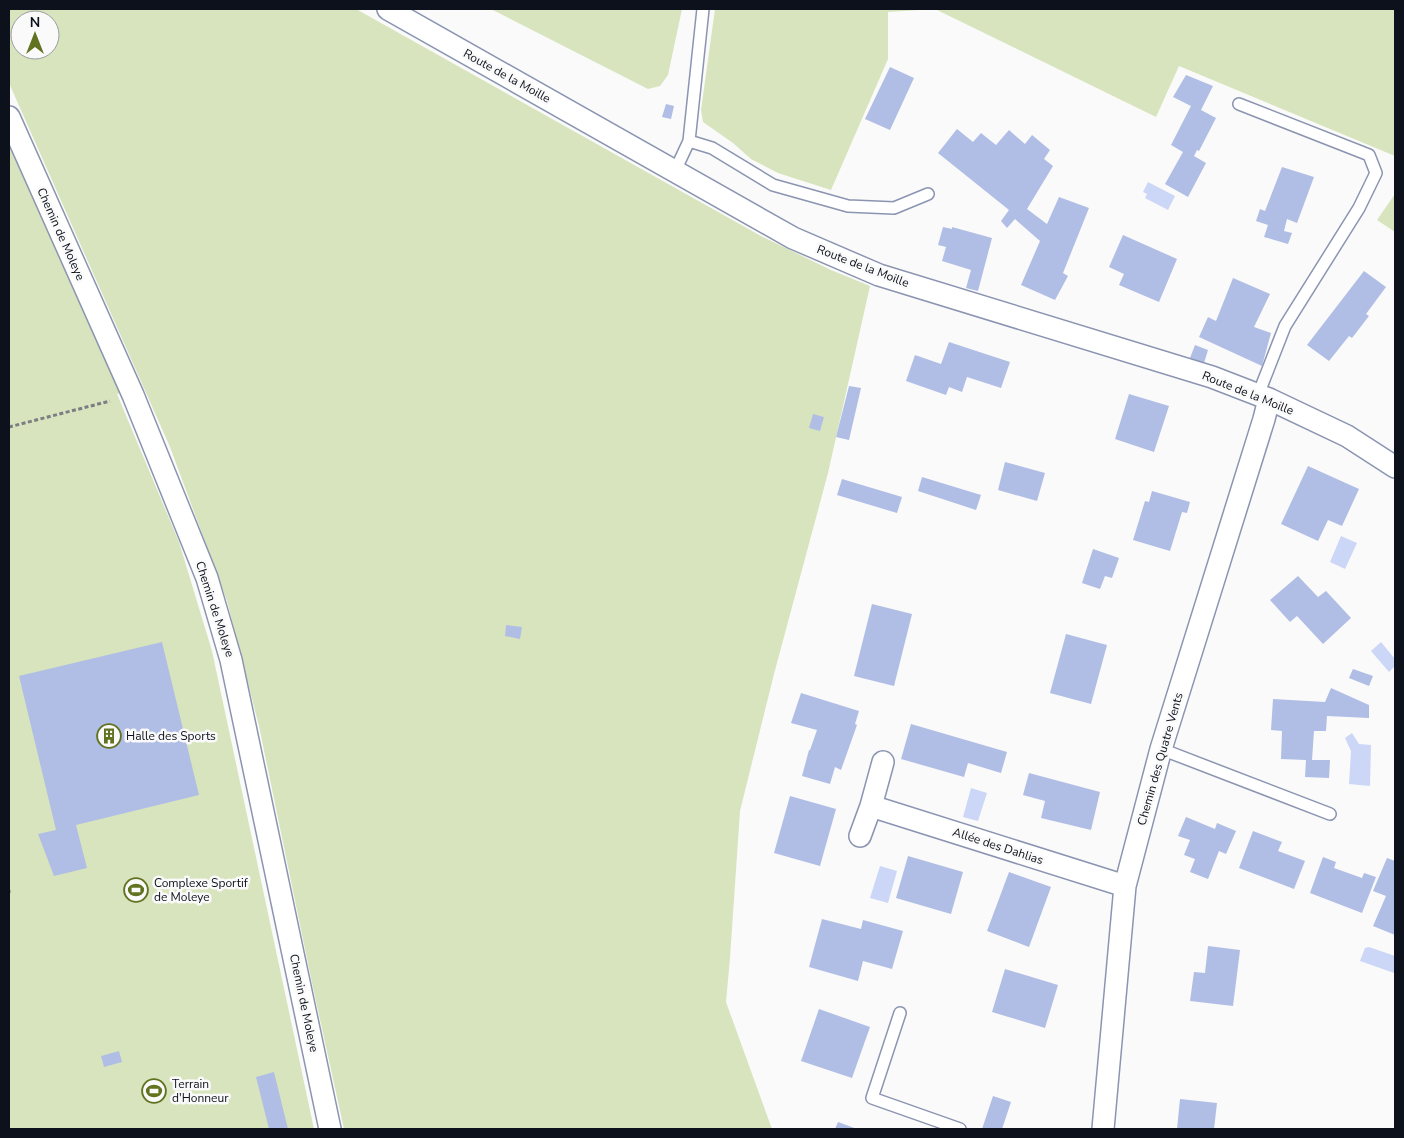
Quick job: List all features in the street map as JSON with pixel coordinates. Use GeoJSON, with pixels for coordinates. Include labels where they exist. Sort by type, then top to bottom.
{"type":"FeatureCollection","features":[{"type":"Feature","properties":{"kind":"street","name":"Route de la Moille"},"geometry":{"type":"LineString","coordinates":[[388,9],[793,238],[879,275],[1212,377],[1263,397],[1347,436],[1395,467]]}},
{"type":"Feature","properties":{"kind":"street","name":"Chemin de Moleye"},"geometry":{"type":"LineString","coordinates":[[9,117],[133,395],[207,578],[231,660],[330,1129]]}},
{"type":"Feature","properties":{"kind":"street","name":"Chemin des Quatre Vents"},"geometry":{"type":"LineString","coordinates":[[1103,1129],[1124,886],[1161,749],[1264,420],[1263,397]]}},
{"type":"Feature","properties":{"kind":"street"},"geometry":{"type":"LineString","coordinates":[[860,836],[871,806],[883,762]]}},
{"type":"Feature","properties":{"kind":"street","name":"Allée des Dahlias"},"geometry":{"type":"LineString","coordinates":[[871,806],[1124,886]]}},
{"type":"Feature","properties":{"kind":"lane"},"geometry":{"type":"LineString","coordinates":[[675,171],[689,141],[704,9]]}},
{"type":"Feature","properties":{"kind":"lane"},"geometry":{"type":"LineString","coordinates":[[1239,104],[1369,156],[1376,173],[1359,208],[1285,326],[1263,397]]}},
{"type":"Feature","properties":{"kind":"lane"},"geometry":{"type":"LineString","coordinates":[[689,141],[712,148],[773,185],[848,206],[894,208],[928,194]]}},
{"type":"Feature","properties":{"kind":"lane"},"geometry":{"type":"LineString","coordinates":[[1161,749],[1330,814]]}},
{"type":"Feature","properties":{"kind":"lane"},"geometry":{"type":"LineString","coordinates":[[900,1013],[872,1098],[960,1129]]}},
{"type":"Feature","properties":{"kind":"path"},"geometry":{"type":"LineString","coordinates":[[9,427],[133,395]]}},
{"type":"Feature","properties":{"kind":"green space"},"geometry":{"type":"Polygon","coordinates":[[[9,9],[356,9],[761,236],[831,270],[870,286],[828,473],[774,674],[740,811],[726,1002],[772,1129],[344,1129],[259,726],[227,601],[170,447],[9,83],[9,9]]]}},
{"type":"Feature","properties":{"kind":"green space"},"geometry":{"type":"Polygon","coordinates":[[[491,9],[682,9],[668,75],[660,86],[648,89],[491,9]]]}},
{"type":"Feature","properties":{"kind":"green space"},"geometry":{"type":"Polygon","coordinates":[[[715,9],[935,9],[888,12],[888,59],[831,190],[778,173],[751,159],[733,143],[703,122],[701,110],[715,9]]]}},
{"type":"Feature","properties":{"kind":"green space"},"geometry":{"type":"Polygon","coordinates":[[[935,9],[1395,9],[1395,156],[1179,66],[1156,117],[935,9]]]}},
{"type":"Feature","properties":{"kind":"green space","name":"Complexe Sportif de Moleye"},"geometry":{"type":"Polygon","coordinates":[[[9,122],[125,392],[117,394],[179,542],[212,651],[314,1129],[9,1129],[9,122]]]}},
{"type":"Feature","properties":{"kind":"green space"},"geometry":{"type":"Polygon","coordinates":[[[1395,194],[1395,232],[1377,220],[1395,194]]]}},
{"type":"Feature","properties":{"kind":"water"},"geometry":{"type":"Polygon","coordinates":[[[1148,182],[1175,196],[1168,210],[1145,198],[1147,194],[1143,192],[1148,182]]]}},
{"type":"Feature","properties":{"kind":"water"},"geometry":{"type":"Polygon","coordinates":[[[1341,536],[1357,543],[1345,569],[1330,562],[1341,536]]]}},
{"type":"Feature","properties":{"kind":"water"},"geometry":{"type":"Polygon","coordinates":[[[1381,642],[1395,659],[1395,666],[1389,672],[1371,651],[1381,642]]]}},
{"type":"Feature","properties":{"kind":"water"},"geometry":{"type":"Polygon","coordinates":[[[1352,733],[1359,744],[1371,745],[1370,786],[1349,784],[1351,751],[1345,738],[1352,733]]]}},
{"type":"Feature","properties":{"kind":"water"},"geometry":{"type":"Polygon","coordinates":[[[971,788],[987,793],[978,821],[963,817],[971,788]]]}},
{"type":"Feature","properties":{"kind":"water"},"geometry":{"type":"Polygon","coordinates":[[[880,866],[897,871],[888,903],[870,898],[880,866]]]}},
{"type":"Feature","properties":{"kind":"water"},"geometry":{"type":"Polygon","coordinates":[[[1369,947],[1395,956],[1394,973],[1360,961],[1365,948],[1369,947]]]}},
{"type":"Feature","properties":{"kind":"building"},"geometry":{"type":"Polygon","coordinates":[[[890,67],[914,78],[890,130],[865,119],[890,67]]]}},
{"type":"Feature","properties":{"kind":"building"},"geometry":{"type":"Polygon","coordinates":[[[1186,75],[1213,86],[1201,110],[1216,118],[1199,151],[1197,150],[1194,156],[1206,163],[1188,197],[1165,184],[1183,152],[1171,145],[1191,106],[1173,97],[1186,75]]]}},
{"type":"Feature","properties":{"kind":"building"},"geometry":{"type":"Polygon","coordinates":[[[666,104],[674,106],[671,119],[662,117],[666,104]]]}},
{"type":"Feature","properties":{"kind":"building"},"geometry":{"type":"Polygon","coordinates":[[[957,129],[973,142],[981,133],[996,145],[1009,130],[1025,144],[1032,135],[1050,150],[1044,159],[1053,166],[1027,209],[1047,224],[1059,197],[1089,208],[1063,273],[1068,276],[1055,300],[1021,285],[1040,241],[1015,219],[1007,228],[1001,221],[1009,210],[938,153],[957,129]]]}},
{"type":"Feature","properties":{"kind":"building"},"geometry":{"type":"Polygon","coordinates":[[[1282,167],[1314,177],[1297,223],[1287,219],[1284,231],[1292,233],[1288,244],[1264,237],[1268,225],[1256,221],[1260,209],[1265,211],[1282,167]]]}},
{"type":"Feature","properties":{"kind":"building"},"geometry":{"type":"Polygon","coordinates":[[[943,227],[952,229],[952,227],[992,238],[978,291],[966,288],[971,270],[942,261],[946,247],[938,245],[943,227]]]}},
{"type":"Feature","properties":{"kind":"building"},"geometry":{"type":"Polygon","coordinates":[[[1123,235],[1177,259],[1159,302],[1119,285],[1124,274],[1109,267],[1123,235]]]}},
{"type":"Feature","properties":{"kind":"building"},"geometry":{"type":"Polygon","coordinates":[[[1364,271],[1386,287],[1366,314],[1369,316],[1352,338],[1349,336],[1329,361],[1307,345],[1364,271]]]}},
{"type":"Feature","properties":{"kind":"building"},"geometry":{"type":"Polygon","coordinates":[[[1233,278],[1270,294],[1254,327],[1271,333],[1262,366],[1199,337],[1208,317],[1216,321],[1233,278]]]}},
{"type":"Feature","properties":{"kind":"building"},"geometry":{"type":"Polygon","coordinates":[[[949,342],[1010,362],[1001,388],[967,377],[962,392],[949,387],[946,395],[906,381],[915,355],[941,364],[949,342]]]}},
{"type":"Feature","properties":{"kind":"building"},"geometry":{"type":"Polygon","coordinates":[[[1195,345],[1208,350],[1204,363],[1190,358],[1195,345]]]}},
{"type":"Feature","properties":{"kind":"building"},"geometry":{"type":"Polygon","coordinates":[[[849,386],[861,388],[849,440],[836,437],[849,386]]]}},
{"type":"Feature","properties":{"kind":"building"},"geometry":{"type":"Polygon","coordinates":[[[1129,394],[1169,406],[1154,452],[1115,439],[1129,394]]]}},
{"type":"Feature","properties":{"kind":"building"},"geometry":{"type":"Polygon","coordinates":[[[813,414],[824,417],[820,431],[809,428],[813,414]]]}},
{"type":"Feature","properties":{"kind":"building"},"geometry":{"type":"Polygon","coordinates":[[[1005,462],[1045,473],[1037,501],[998,490],[1005,462]]]}},
{"type":"Feature","properties":{"kind":"building"},"geometry":{"type":"Polygon","coordinates":[[[1308,466],[1359,489],[1342,526],[1328,520],[1318,541],[1281,524],[1308,466]]]}},
{"type":"Feature","properties":{"kind":"building"},"geometry":{"type":"Polygon","coordinates":[[[922,477],[981,495],[976,510],[918,491],[922,477]]]}},
{"type":"Feature","properties":{"kind":"building"},"geometry":{"type":"Polygon","coordinates":[[[842,479],[902,497],[897,513],[837,495],[842,479]]]}},
{"type":"Feature","properties":{"kind":"building"},"geometry":{"type":"Polygon","coordinates":[[[1152,491],[1190,502],[1187,513],[1182,512],[1170,551],[1133,540],[1145,501],[1149,502],[1152,491]]]}},
{"type":"Feature","properties":{"kind":"building"},"geometry":{"type":"Polygon","coordinates":[[[1093,549],[1119,558],[1112,578],[1105,576],[1100,589],[1082,583],[1093,549]]]}},
{"type":"Feature","properties":{"kind":"building"},"geometry":{"type":"Polygon","coordinates":[[[1298,576],[1318,597],[1326,591],[1351,618],[1323,644],[1297,616],[1290,622],[1270,600],[1298,576]]]}},
{"type":"Feature","properties":{"kind":"building"},"geometry":{"type":"Polygon","coordinates":[[[872,604],[912,614],[894,686],[854,676],[872,604]]]}},
{"type":"Feature","properties":{"kind":"building"},"geometry":{"type":"Polygon","coordinates":[[[506,625],[522,627],[520,639],[505,636],[506,625]]]}},
{"type":"Feature","properties":{"kind":"building"},"geometry":{"type":"Polygon","coordinates":[[[1066,634],[1107,645],[1091,704],[1050,693],[1066,634]]]}},
{"type":"Feature","properties":{"kind":"building","name":"Halle des Sports"},"geometry":{"type":"Polygon","coordinates":[[[162,642],[199,795],[76,825],[87,868],[54,876],[38,834],[56,830],[19,676],[162,642]]]}},
{"type":"Feature","properties":{"kind":"building"},"geometry":{"type":"Polygon","coordinates":[[[1353,669],[1373,676],[1369,686],[1349,678],[1353,669]]]}},
{"type":"Feature","properties":{"kind":"building"},"geometry":{"type":"Polygon","coordinates":[[[1331,688],[1369,705],[1369,718],[1327,716],[1326,731],[1314,731],[1312,760],[1330,760],[1329,778],[1305,777],[1306,760],[1281,759],[1282,731],[1271,730],[1273,699],[1325,702],[1331,688]]]}},
{"type":"Feature","properties":{"kind":"building"},"geometry":{"type":"Polygon","coordinates":[[[801,693],[859,711],[855,724],[857,725],[841,770],[835,767],[830,784],[802,776],[817,730],[791,723],[801,693]]]}},
{"type":"Feature","properties":{"kind":"building"},"geometry":{"type":"Polygon","coordinates":[[[911,724],[1007,752],[1001,773],[968,763],[964,777],[901,759],[911,724]]]}},
{"type":"Feature","properties":{"kind":"building"},"geometry":{"type":"Polygon","coordinates":[[[1029,773],[1100,792],[1091,830],[1041,818],[1045,801],[1023,795],[1029,773]]]}},
{"type":"Feature","properties":{"kind":"building"},"geometry":{"type":"Polygon","coordinates":[[[790,796],[836,809],[820,866],[774,853],[790,796]]]}},
{"type":"Feature","properties":{"kind":"building"},"geometry":{"type":"Polygon","coordinates":[[[1186,817],[1215,829],[1217,823],[1236,831],[1226,854],[1219,851],[1208,879],[1190,872],[1195,859],[1184,855],[1190,840],[1178,836],[1186,817]]]}},
{"type":"Feature","properties":{"kind":"building"},"geometry":{"type":"Polygon","coordinates":[[[1253,831],[1282,842],[1278,851],[1305,861],[1294,889],[1239,868],[1253,831]]]}},
{"type":"Feature","properties":{"kind":"building"},"geometry":{"type":"Polygon","coordinates":[[[908,856],[963,872],[951,914],[896,898],[908,856]]]}},
{"type":"Feature","properties":{"kind":"building"},"geometry":{"type":"Polygon","coordinates":[[[1323,857],[1336,862],[1334,868],[1362,878],[1364,873],[1376,877],[1362,913],[1310,893],[1323,857]]]}},
{"type":"Feature","properties":{"kind":"building"},"geometry":{"type":"Polygon","coordinates":[[[1387,858],[1395,861],[1395,935],[1373,926],[1386,896],[1373,891],[1387,858]]]}},
{"type":"Feature","properties":{"kind":"building"},"geometry":{"type":"Polygon","coordinates":[[[1009,872],[1051,887],[1029,947],[987,931],[1009,872]]]}},
{"type":"Feature","properties":{"kind":"building"},"geometry":{"type":"Polygon","coordinates":[[[822,919],[861,929],[863,920],[903,931],[892,969],[863,961],[858,981],[809,967],[822,919]]]}},
{"type":"Feature","properties":{"kind":"building"},"geometry":{"type":"Polygon","coordinates":[[[1208,946],[1240,950],[1233,1006],[1190,1001],[1194,972],[1205,973],[1208,946]]]}},
{"type":"Feature","properties":{"kind":"building"},"geometry":{"type":"Polygon","coordinates":[[[1005,969],[1058,985],[1045,1028],[992,1012],[1005,969]]]}},
{"type":"Feature","properties":{"kind":"building"},"geometry":{"type":"Polygon","coordinates":[[[819,1009],[870,1027],[852,1078],[801,1061],[819,1009]]]}},
{"type":"Feature","properties":{"kind":"building"},"geometry":{"type":"Polygon","coordinates":[[[119,1051],[122,1062],[104,1067],[101,1056],[119,1051]]]}},
{"type":"Feature","properties":{"kind":"building"},"geometry":{"type":"Polygon","coordinates":[[[274,1072],[288,1129],[269,1129],[256,1077],[274,1072]]]}},
{"type":"Feature","properties":{"kind":"building"},"geometry":{"type":"Polygon","coordinates":[[[993,1096],[1011,1102],[1002,1129],[982,1129],[993,1096]]]}},
{"type":"Feature","properties":{"kind":"building"},"geometry":{"type":"Polygon","coordinates":[[[1180,1099],[1217,1103],[1214,1129],[1177,1129],[1180,1099]]]}},
{"type":"Feature","properties":{"kind":"building"},"geometry":{"type":"Polygon","coordinates":[[[838,1122],[857,1129],[835,1129],[838,1122]]]}},
{"type":"Feature","properties":{"kind":"place","name":"Halle des Sports"},"geometry":{"type":"Point","coordinates":[109,736]}},
{"type":"Feature","properties":{"kind":"place","name":"Complexe Sportif de Moleye"},"geometry":{"type":"Point","coordinates":[136,890]}},
{"type":"Feature","properties":{"kind":"place","name":"Terrain d'Honneur"},"geometry":{"type":"Point","coordinates":[154,1091]}}]}
